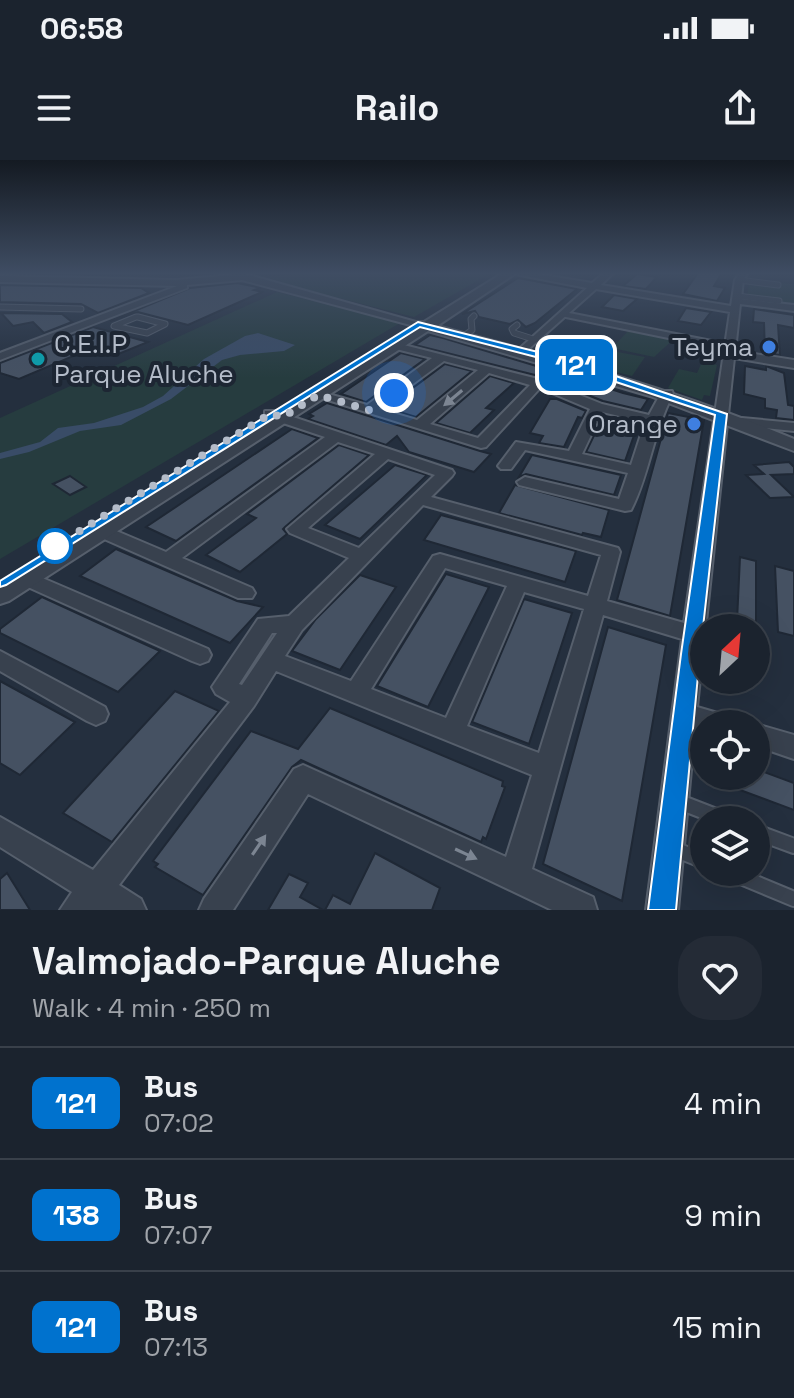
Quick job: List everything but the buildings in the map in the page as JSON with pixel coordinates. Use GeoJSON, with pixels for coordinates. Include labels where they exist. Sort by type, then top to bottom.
{"type":"FeatureCollection","features":[{"type":"Feature","properties":{"kind":"street"},"geometry":{"type":"LineString","coordinates":[[0,357],[113,321],[140,308]]}},
{"type":"Feature","properties":{"kind":"street"},"geometry":{"type":"LineString","coordinates":[[359,308],[562,361],[667,394],[732,418],[794,446]]}},
{"type":"Feature","properties":{"kind":"street"},"geometry":{"type":"LineString","coordinates":[[0,581],[448,308]]}},
{"type":"Feature","properties":{"kind":"street"},"geometry":{"type":"LineString","coordinates":[[0,595],[277,415],[318,395],[452,308]]}},
{"type":"Feature","properties":{"kind":"street"},"geometry":{"type":"LineString","coordinates":[[523,351],[571,308]]}},
{"type":"Feature","properties":{"kind":"street"},"geometry":{"type":"LineString","coordinates":[[697,614],[732,418],[731,351],[735,308]]}},
{"type":"Feature","properties":{"kind":"street"},"geometry":{"type":"LineString","coordinates":[[564,314],[794,364]]}},
{"type":"Feature","properties":{"kind":"street"},"geometry":{"type":"LineString","coordinates":[[396,346],[538,383],[598,407],[653,420]]}},
{"type":"Feature","properties":{"kind":"street"},"geometry":{"type":"LineString","coordinates":[[369,410],[442,357]]}},
{"type":"Feature","properties":{"kind":"street"},"geometry":{"type":"LineString","coordinates":[[318,395],[481,444],[562,361]]}},
{"type":"Feature","properties":{"kind":"street"},"geometry":{"type":"LineString","coordinates":[[420,425],[486,370]]}},
{"type":"Feature","properties":{"kind":"street"},"geometry":{"type":"LineString","coordinates":[[525,482],[625,506],[653,420],[667,394]]}},
{"type":"Feature","properties":{"kind":"street"},"geometry":{"type":"LineString","coordinates":[[574,456],[598,407]]}},
{"type":"Feature","properties":{"kind":"street"},"geometry":{"type":"LineString","coordinates":[[86,900],[246,699],[294,624],[446,473],[277,415]]}},
{"type":"Feature","properties":{"kind":"street"},"geometry":{"type":"LineString","coordinates":[[732,418],[794,427]]}},
{"type":"Feature","properties":{"kind":"street"},"geometry":{"type":"LineString","coordinates":[[167,560],[336,436]]}},
{"type":"Feature","properties":{"kind":"street"},"geometry":{"type":"LineString","coordinates":[[506,466],[521,445],[638,471]]}},
{"type":"Feature","properties":{"kind":"street"},"geometry":{"type":"LineString","coordinates":[[360,556],[296,529],[386,453]]}},
{"type":"Feature","properties":{"kind":"street"},"geometry":{"type":"LineString","coordinates":[[419,499],[611,552],[515,877]]}},
{"type":"Feature","properties":{"kind":"street"},"geometry":{"type":"LineString","coordinates":[[101,531],[245,593]]}},
{"type":"Feature","properties":{"kind":"street"},"geometry":{"type":"LineString","coordinates":[[356,693],[440,560],[690,633]]}},
{"type":"Feature","properties":{"kind":"street"},"geometry":{"type":"LineString","coordinates":[[26,578],[200,655]]}},
{"type":"Feature","properties":{"kind":"street"},"geometry":{"type":"LineString","coordinates":[[453,730],[518,583]]}},
{"type":"Feature","properties":{"kind":"street"},"geometry":{"type":"LineString","coordinates":[[246,699],[224,687],[266,625],[294,624]]}},
{"type":"Feature","properties":{"kind":"street"},"geometry":{"type":"LineString","coordinates":[[0,660],[96,714]]}},
{"type":"Feature","properties":{"kind":"street"},"geometry":{"type":"LineString","coordinates":[[272,660],[547,769]]}},
{"type":"Feature","properties":{"kind":"street"},"geometry":{"type":"LineString","coordinates":[[662,910],[690,660]]}},
{"type":"Feature","properties":{"kind":"street"},"geometry":{"type":"LineString","coordinates":[[684,713],[690,715]]}},
{"type":"Feature","properties":{"kind":"street"},"geometry":{"type":"LineString","coordinates":[[770,739],[794,747]]}},
{"type":"Feature","properties":{"kind":"street"},"geometry":{"type":"LineString","coordinates":[[215,910],[303,778],[582,908]]}},
{"type":"Feature","properties":{"kind":"street"},"geometry":{"type":"LineString","coordinates":[[0,831],[86,900],[130,910]]}},
{"type":"Feature","properties":{"kind":"lane"},"geometry":{"type":"LineString","coordinates":[[40,308],[81,309]]}},
{"type":"Feature","properties":{"kind":"lane"},"geometry":{"type":"LineString","coordinates":[[464,336],[472,330],[471,319],[474,316]]}},
{"type":"Feature","properties":{"kind":"lane"},"geometry":{"type":"LineString","coordinates":[[138,317],[165,324],[142,333],[114,326],[113,321],[138,317]]}},
{"type":"Feature","properties":{"kind":"lane"},"geometry":{"type":"LineString","coordinates":[[517,325],[512,329],[514,333],[536,340]]}},
{"type":"Feature","properties":{"kind":"lane"},"geometry":{"type":"LineString","coordinates":[[675,800],[690,806]]}},
{"type":"Feature","properties":{"kind":"lane"},"geometry":{"type":"LineString","coordinates":[[770,837],[794,846]]}},
{"type":"Feature","properties":{"kind":"lane"},"geometry":{"type":"LineString","coordinates":[[671,848],[690,855]]}},
{"type":"Feature","properties":{"kind":"lane"},"geometry":{"type":"LineString","coordinates":[[763,886],[794,899]]}},
{"type":"Feature","properties":{"kind":"green space"},"geometry":{"type":"Polygon","coordinates":[[[242,308],[340,308],[400,323],[0,559],[0,418],[242,308]]]}},
{"type":"Feature","properties":{"kind":"green space"},"geometry":{"type":"Polygon","coordinates":[[[378,308],[430,308],[414,317],[378,308]]]}},
{"type":"Feature","properties":{"kind":"green space"},"geometry":{"type":"Polygon","coordinates":[[[629,330],[675,338],[654,357],[612,348],[629,330]]]}},
{"type":"Feature","properties":{"kind":"green space"},"geometry":{"type":"Polygon","coordinates":[[[579,348],[645,357],[632,376],[568,360],[579,348]]]}},
{"type":"Feature","properties":{"kind":"green space"},"geometry":{"type":"Polygon","coordinates":[[[702,362],[717,365],[710,396],[704,395],[702,400],[668,388],[679,369],[697,373],[702,362]]]}},
{"type":"Feature","properties":{"kind":"water"},"geometry":{"type":"Polygon","coordinates":[[[258,333],[295,345],[284,351],[222,360],[171,399],[121,425],[80,431],[29,452],[0,459],[0,453],[40,442],[58,428],[94,423],[143,407],[163,396],[204,359],[245,336],[258,333]]]}},
{"type":"Feature","properties":{"kind":"bus line","name":"121"},"geometry":{"type":"LineString","coordinates":[[0,581],[418,324],[562,361],[721,414],[690,654],[662,910]]}},
{"type":"Feature","properties":{"kind":"place","name":"Teyma"},"geometry":{"type":"Point","coordinates":[769,347]}},
{"type":"Feature","properties":{"kind":"place","name":"C.E.I.P Parque Aluche"},"geometry":{"type":"Point","coordinates":[38,359]}},
{"type":"Feature","properties":{"kind":"place","name":"Orange"},"geometry":{"type":"Point","coordinates":[694,424]}},
{"type":"Feature","properties":{"kind":"route"},"geometry":{"type":"LineString","coordinates":[[55,546],[270,414],[283,417],[318,395],[369,410],[394,393]]}}]}
